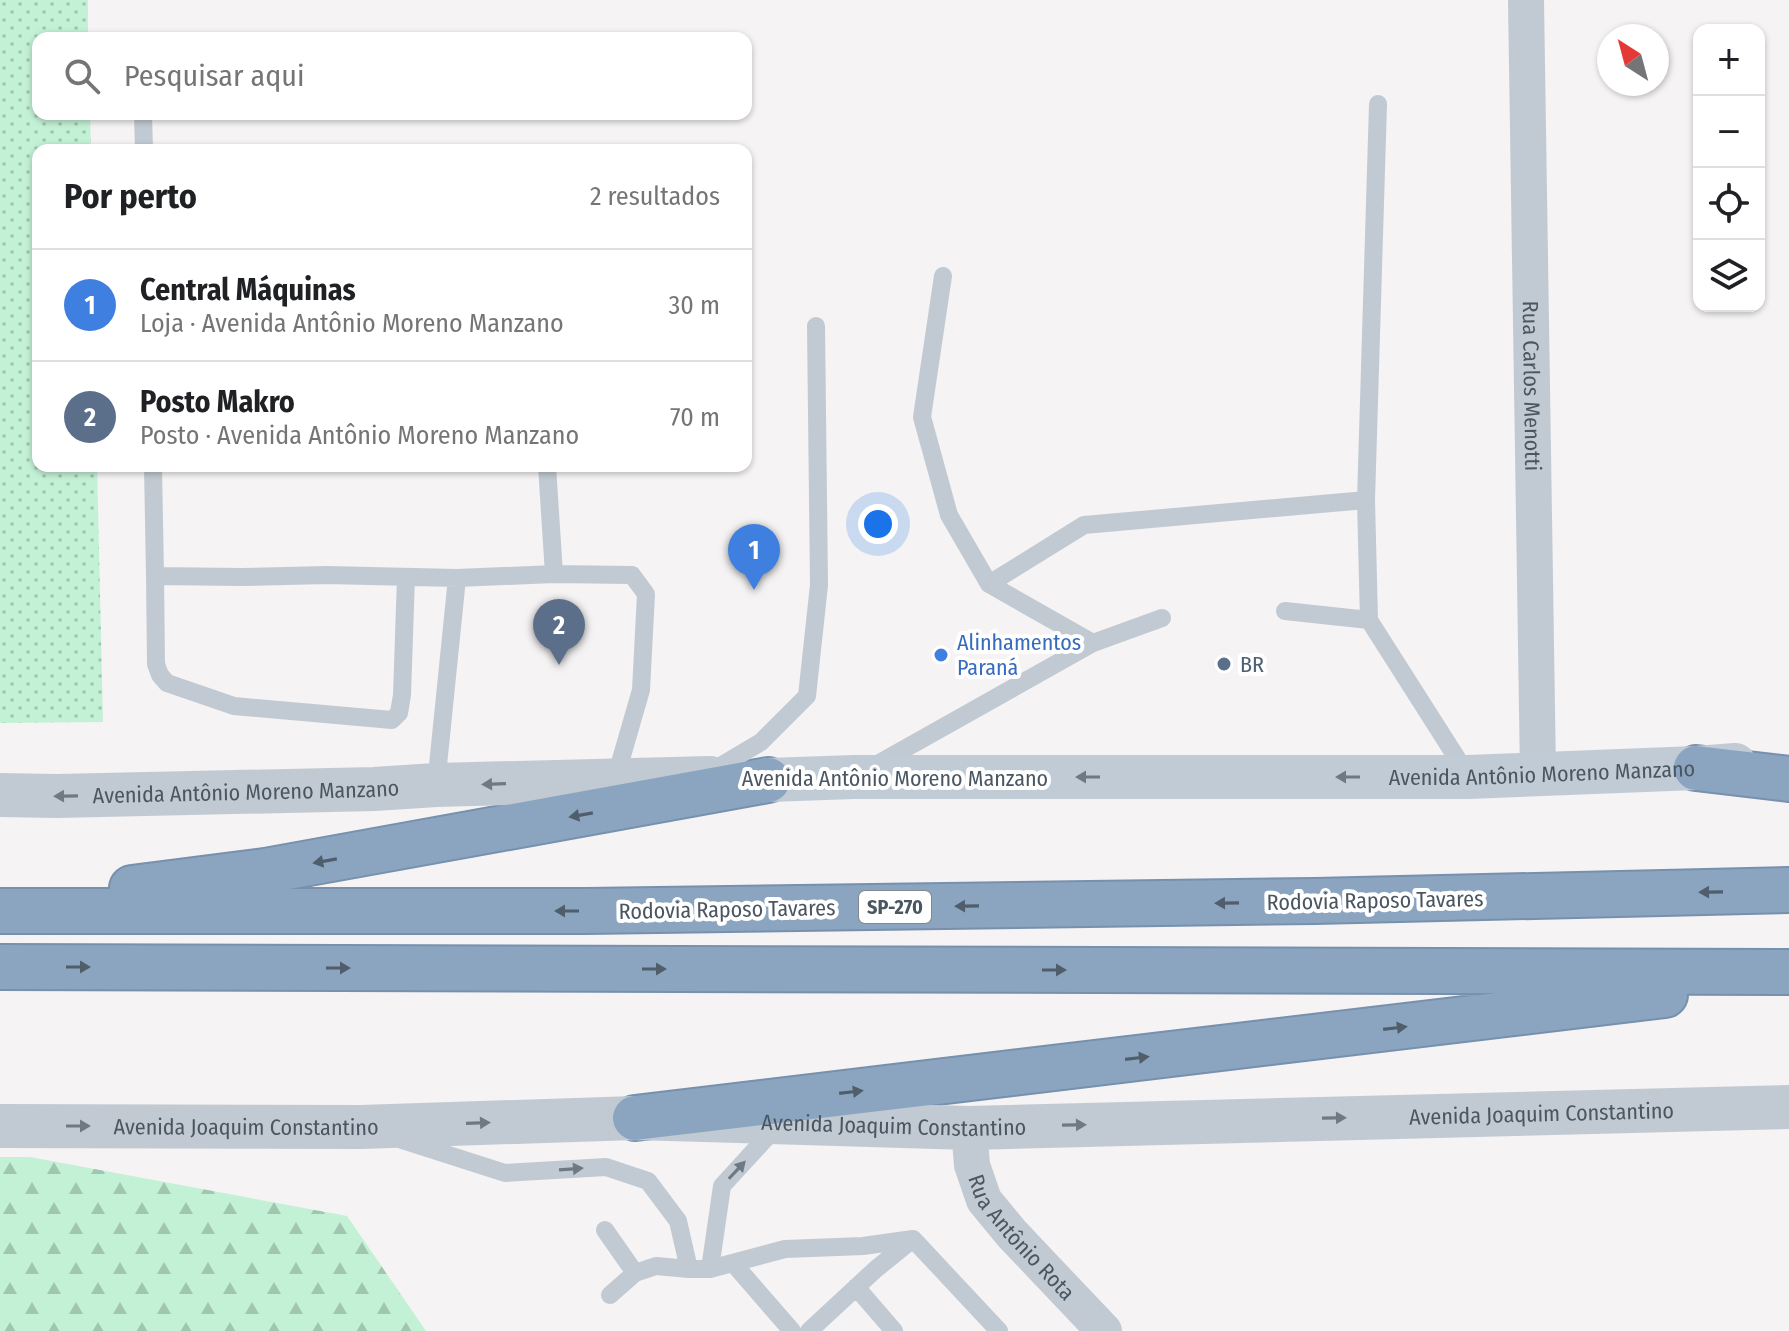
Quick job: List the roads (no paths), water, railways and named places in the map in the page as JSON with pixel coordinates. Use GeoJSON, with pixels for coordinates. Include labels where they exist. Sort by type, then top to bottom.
{"type":"FeatureCollection","features":[{"type":"Feature","properties":{"kind":"highway"},"geometry":{"type":"LineString","coordinates":[[1696,768],[1789,779]]}},
{"type":"Feature","properties":{"kind":"highway"},"geometry":{"type":"LineString","coordinates":[[0,904],[265,871],[768,780]]}},
{"type":"Feature","properties":{"kind":"highway","name":"Rodovia Raposo Tavares"},"geometry":{"type":"LineString","coordinates":[[0,911],[586,911],[1315,901],[1789,890]]}},
{"type":"Feature","properties":{"kind":"highway"},"geometry":{"type":"LineString","coordinates":[[0,967],[1789,972]]}},
{"type":"Feature","properties":{"kind":"highway"},"geometry":{"type":"LineString","coordinates":[[635,1118],[1789,981]]}},
{"type":"Feature","properties":{"kind":"main road","name":"Avenida Antônio Moreno Manzano"},"geometry":{"type":"LineString","coordinates":[[768,780],[854,777],[1468,777],[1789,761]]}},
{"type":"Feature","properties":{"kind":"street","name":"Rua Carlos Menotti"},"geometry":{"type":"LineString","coordinates":[[1526,0],[1538,774]]}},
{"type":"Feature","properties":{"kind":"street","name":"Avenida Antônio Moreno Manzano"},"geometry":{"type":"LineString","coordinates":[[0,795],[374,789],[701,777],[768,780]]}},
{"type":"Feature","properties":{"kind":"street","name":"Avenida Joaquim Constantino"},"geometry":{"type":"LineString","coordinates":[[0,1126],[361,1127],[635,1118],[969,1128],[1789,1107]]}},
{"type":"Feature","properties":{"kind":"street","name":"Rua Antônio Rota"},"geometry":{"type":"LineString","coordinates":[[969,1128],[972,1165],[984,1200],[1104,1331]]}},
{"type":"Feature","properties":{"kind":"lane"},"geometry":{"type":"LineString","coordinates":[[1378,104],[1366,500],[1369,620],[1468,777]]}},
{"type":"Feature","properties":{"kind":"lane"},"geometry":{"type":"LineString","coordinates":[[143,120],[144,144]]}},
{"type":"Feature","properties":{"kind":"lane"},"geometry":{"type":"LineString","coordinates":[[943,276],[922,417],[949,515],[989,584],[1093,643]]}},
{"type":"Feature","properties":{"kind":"lane"},"geometry":{"type":"LineString","coordinates":[[701,777],[761,742],[807,696],[819,585],[816,326]]}},
{"type":"Feature","properties":{"kind":"lane"},"geometry":{"type":"LineString","coordinates":[[153,472],[156,664],[167,683],[234,706],[392,720],[399,713],[402,695],[406,577]]}},
{"type":"Feature","properties":{"kind":"lane"},"geometry":{"type":"LineString","coordinates":[[547,472],[554,574]]}},
{"type":"Feature","properties":{"kind":"lane"},"geometry":{"type":"LineString","coordinates":[[989,584],[1084,525],[1366,500]]}},
{"type":"Feature","properties":{"kind":"lane"},"geometry":{"type":"LineString","coordinates":[[155,576],[457,578],[632,575],[646,594],[641,690],[615,780]]}},
{"type":"Feature","properties":{"kind":"lane"},"geometry":{"type":"LineString","coordinates":[[436,785],[457,578]]}},
{"type":"Feature","properties":{"kind":"lane"},"geometry":{"type":"LineString","coordinates":[[1285,611],[1369,620]]}},
{"type":"Feature","properties":{"kind":"lane"},"geometry":{"type":"LineString","coordinates":[[854,777],[1093,643],[1162,618]]}},
{"type":"Feature","properties":{"kind":"lane"},"geometry":{"type":"LineString","coordinates":[[710,1269],[722,1186],[781,1122]]}},
{"type":"Feature","properties":{"kind":"lane"},"geometry":{"type":"LineString","coordinates":[[361,1127],[505,1173],[606,1167],[648,1181],[678,1221],[689,1269]]}},
{"type":"Feature","properties":{"kind":"lane"},"geometry":{"type":"LineString","coordinates":[[605,1230],[635,1273]]}},
{"type":"Feature","properties":{"kind":"lane"},"geometry":{"type":"LineString","coordinates":[[610,1295],[635,1273],[656,1266],[710,1269],[785,1249],[863,1246],[913,1239]]}},
{"type":"Feature","properties":{"kind":"lane"},"geometry":{"type":"LineString","coordinates":[[809,1331],[913,1239]]}},
{"type":"Feature","properties":{"kind":"lane"},"geometry":{"type":"LineString","coordinates":[[913,1239],[999,1331]]}},
{"type":"Feature","properties":{"kind":"lane"},"geometry":{"type":"LineString","coordinates":[[733,1263],[792,1331]]}},
{"type":"Feature","properties":{"kind":"lane"},"geometry":{"type":"LineString","coordinates":[[856,1287],[894,1331]]}},
{"type":"Feature","properties":{"kind":"place","name":"Central Máquinas"},"geometry":{"type":"Point","coordinates":[754,590]}},
{"type":"Feature","properties":{"kind":"place","name":"Alinhamentos Paraná"},"geometry":{"type":"Point","coordinates":[941,655]}},
{"type":"Feature","properties":{"kind":"place","name":"BR"},"geometry":{"type":"Point","coordinates":[1224,664]}},
{"type":"Feature","properties":{"kind":"place","name":"Posto Makro"},"geometry":{"type":"Point","coordinates":[559,665]}}]}
